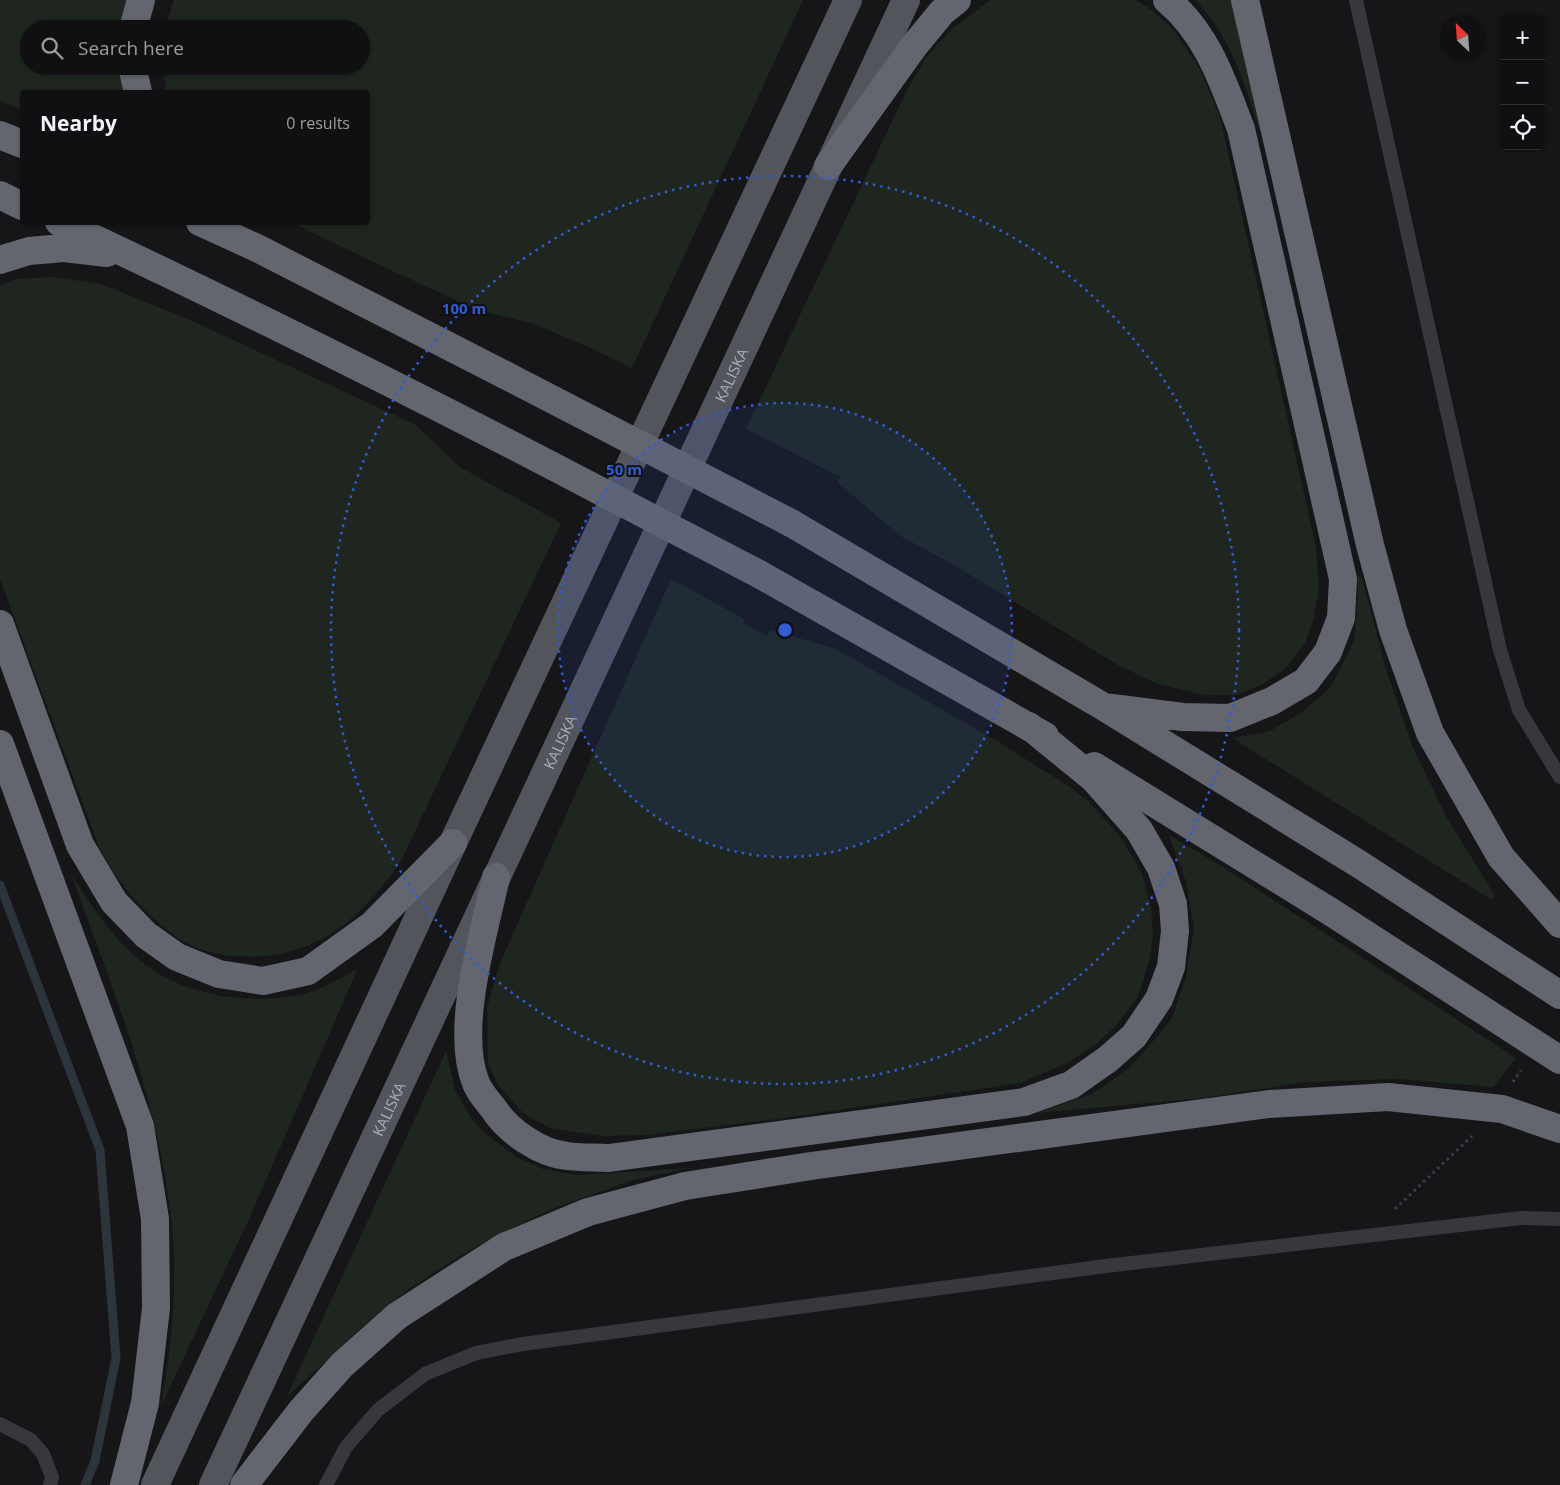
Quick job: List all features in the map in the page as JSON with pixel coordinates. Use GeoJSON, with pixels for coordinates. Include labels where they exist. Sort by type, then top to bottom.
{"type":"FeatureCollection","features":[{"type":"Feature","properties":{"kind":"highway"},"geometry":{"type":"LineString","coordinates":[[136,20],[141,0]]}},
{"type":"Feature","properties":{"kind":"highway"},"geometry":{"type":"LineString","coordinates":[[828,166],[914,46],[942,12],[957,0]]}},
{"type":"Feature","properties":{"kind":"highway"},"geometry":{"type":"LineString","coordinates":[[1104,707],[1183,717],[1230,718],[1272,701],[1306,681],[1328,652],[1341,618],[1343,579],[1241,129],[1221,75],[1202,38],[1175,7],[1166,0]]}},
{"type":"Feature","properties":{"kind":"highway"},"geometry":{"type":"LineString","coordinates":[[1246,0],[1370,545],[1393,630],[1430,733],[1501,857],[1560,924]]}},
{"type":"Feature","properties":{"kind":"highway"},"geometry":{"type":"LineString","coordinates":[[134,75],[138,90]]}},
{"type":"Feature","properties":{"kind":"highway"},"geometry":{"type":"LineString","coordinates":[[0,135],[20,143]]}},
{"type":"Feature","properties":{"kind":"highway"},"geometry":{"type":"LineString","coordinates":[[0,195],[20,205]]}},
{"type":"Feature","properties":{"kind":"highway"},"geometry":{"type":"LineString","coordinates":[[65,225],[475,426],[759,574],[1029,726],[1331,912],[1560,1060]]}},
{"type":"Feature","properties":{"kind":"highway"},"geometry":{"type":"LineString","coordinates":[[207,225],[259,249],[790,523],[1104,707],[1359,864],[1560,995]]}},
{"type":"Feature","properties":{"kind":"highway"},"geometry":{"type":"LineString","coordinates":[[237,225],[259,249]]}},
{"type":"Feature","properties":{"kind":"highway"},"geometry":{"type":"LineString","coordinates":[[0,260],[29,251],[64,248],[131,256]]}},
{"type":"Feature","properties":{"kind":"highway"},"geometry":{"type":"LineString","coordinates":[[0,624],[80,845],[114,902],[146,935],[177,957],[219,974],[263,981],[308,971],[372,925],[453,843]]}},
{"type":"Feature","properties":{"kind":"highway"},"geometry":{"type":"LineString","coordinates":[[496,877],[473,980],[467,1036],[469,1058],[476,1084],[498,1116],[530,1144],[566,1156],[609,1158],[1024,1102],[1072,1085],[1108,1059],[1134,1036],[1159,999],[1171,967],[1175,931],[1173,904],[1161,868],[1139,830],[1094,779],[1029,726]]}},
{"type":"Feature","properties":{"kind":"highway"},"geometry":{"type":"LineString","coordinates":[[0,744],[140,1126],[155,1219],[156,1308],[145,1403],[124,1485]]}},
{"type":"Feature","properties":{"kind":"highway"},"geometry":{"type":"LineString","coordinates":[[244,1485],[301,1411],[342,1365],[398,1316],[504,1246],[588,1212],[676,1188],[811,1166],[1269,1104],[1388,1097],[1502,1109],[1560,1129]]}},
{"type":"Feature","properties":{"kind":"main road"},"geometry":{"type":"LineString","coordinates":[[155,1485],[848,0]]}},
{"type":"Feature","properties":{"kind":"main road","name":"KALISKA"},"geometry":{"type":"LineString","coordinates":[[213,1485],[906,0]]}},
{"type":"Feature","properties":{"kind":"lane"},"geometry":{"type":"LineString","coordinates":[[1356,0],[1500,650],[1519,710],[1560,777]]}},
{"type":"Feature","properties":{"kind":"lane"},"geometry":{"type":"LineString","coordinates":[[326,1485],[346,1446],[378,1410],[425,1374],[476,1353],[522,1344],[1086,1269],[1521,1218],[1560,1219]]}},
{"type":"Feature","properties":{"kind":"lane"},"geometry":{"type":"LineString","coordinates":[[0,1424],[31,1440],[43,1454],[52,1477],[50,1485]]}},
{"type":"Feature","properties":{"kind":"path"},"geometry":{"type":"LineString","coordinates":[[1367,1235],[1476,1132]]}},
{"type":"Feature","properties":{"kind":"shaded area"},"geometry":{"type":"Polygon","coordinates":[[[0,0],[132,0],[127,20],[20,20],[20,75],[125,75],[127,90],[20,90],[20,109],[0,101],[0,0]]]}},
{"type":"Feature","properties":{"kind":"shaded area"},"geometry":{"type":"Polygon","coordinates":[[[174,0],[803,0],[632,368],[535,324],[477,310],[297,225],[370,225],[370,90],[166,90],[164,75],[370,75],[370,20],[168,20],[174,0]]]}},
{"type":"Feature","properties":{"kind":"shaded area"},"geometry":{"type":"Polygon","coordinates":[[[990,0],[1136,0],[1154,12],[1173,29],[1200,69],[1220,117],[1316,547],[1319,590],[1313,621],[1305,643],[1285,669],[1263,684],[1236,695],[1204,695],[1155,683],[1118,665],[949,562],[902,537],[838,483],[840,477],[746,429],[905,94],[926,57],[952,29],[990,0]]]}},
{"type":"Feature","properties":{"kind":"shaded area"},"geometry":{"type":"Polygon","coordinates":[[[1195,0],[1231,0],[1263,141],[1237,66],[1229,49],[1220,32],[1195,0]]]}},
{"type":"Feature","properties":{"kind":"shaded area"},"geometry":{"type":"Polygon","coordinates":[[[53,277],[101,284],[188,319],[416,425],[460,467],[561,523],[401,861],[369,902],[351,919],[332,933],[311,944],[288,952],[263,956],[235,956],[213,953],[191,946],[170,932],[139,904],[116,876],[99,847],[0,579],[0,286],[16,279],[53,277]]]}},
{"type":"Feature","properties":{"kind":"shaded area"},"geometry":{"type":"Polygon","coordinates":[[[1357,575],[1362,578],[1386,669],[1413,748],[1446,816],[1495,896],[1492,900],[1232,738],[1270,731],[1302,712],[1330,688],[1354,641],[1358,597],[1357,575]]]}},
{"type":"Feature","properties":{"kind":"shaded area"},"geometry":{"type":"Polygon","coordinates":[[[671,579],[744,619],[743,623],[766,636],[772,630],[836,649],[997,741],[1067,785],[1088,801],[1120,836],[1142,873],[1151,907],[1153,936],[1149,962],[1138,997],[1115,1027],[1095,1045],[1067,1063],[1021,1083],[777,1119],[646,1135],[602,1136],[550,1128],[523,1113],[498,1085],[488,1064],[487,1008],[499,965],[671,579]]]}},
{"type":"Feature","properties":{"kind":"shaded area"},"geometry":{"type":"Polygon","coordinates":[[[1169,835],[1220,865],[1516,1058],[1493,1087],[1397,1079],[1305,1082],[1202,1098],[1037,1113],[1092,1094],[1129,1068],[1172,1018],[1186,977],[1194,928],[1186,882],[1169,835]]]}},
{"type":"Feature","properties":{"kind":"shaded area"},"geometry":{"type":"Polygon","coordinates":[[[71,874],[101,919],[127,949],[155,971],[194,989],[238,998],[282,997],[317,990],[358,968],[250,1217],[161,1406],[168,1363],[174,1296],[174,1251],[166,1183],[146,1093],[133,1049],[71,874]]]}},
{"type":"Feature","properties":{"kind":"shaded area"},"geometry":{"type":"Polygon","coordinates":[[[446,1051],[455,1090],[471,1118],[486,1134],[518,1158],[543,1169],[576,1175],[691,1168],[630,1181],[569,1203],[515,1226],[464,1253],[378,1313],[287,1396],[446,1051]]]}},
{"type":"Feature","properties":{"kind":"waterway"},"geometry":{"type":"LineString","coordinates":[[0,885],[100,1150],[116,1358],[95,1461],[85,1485]]}}]}
